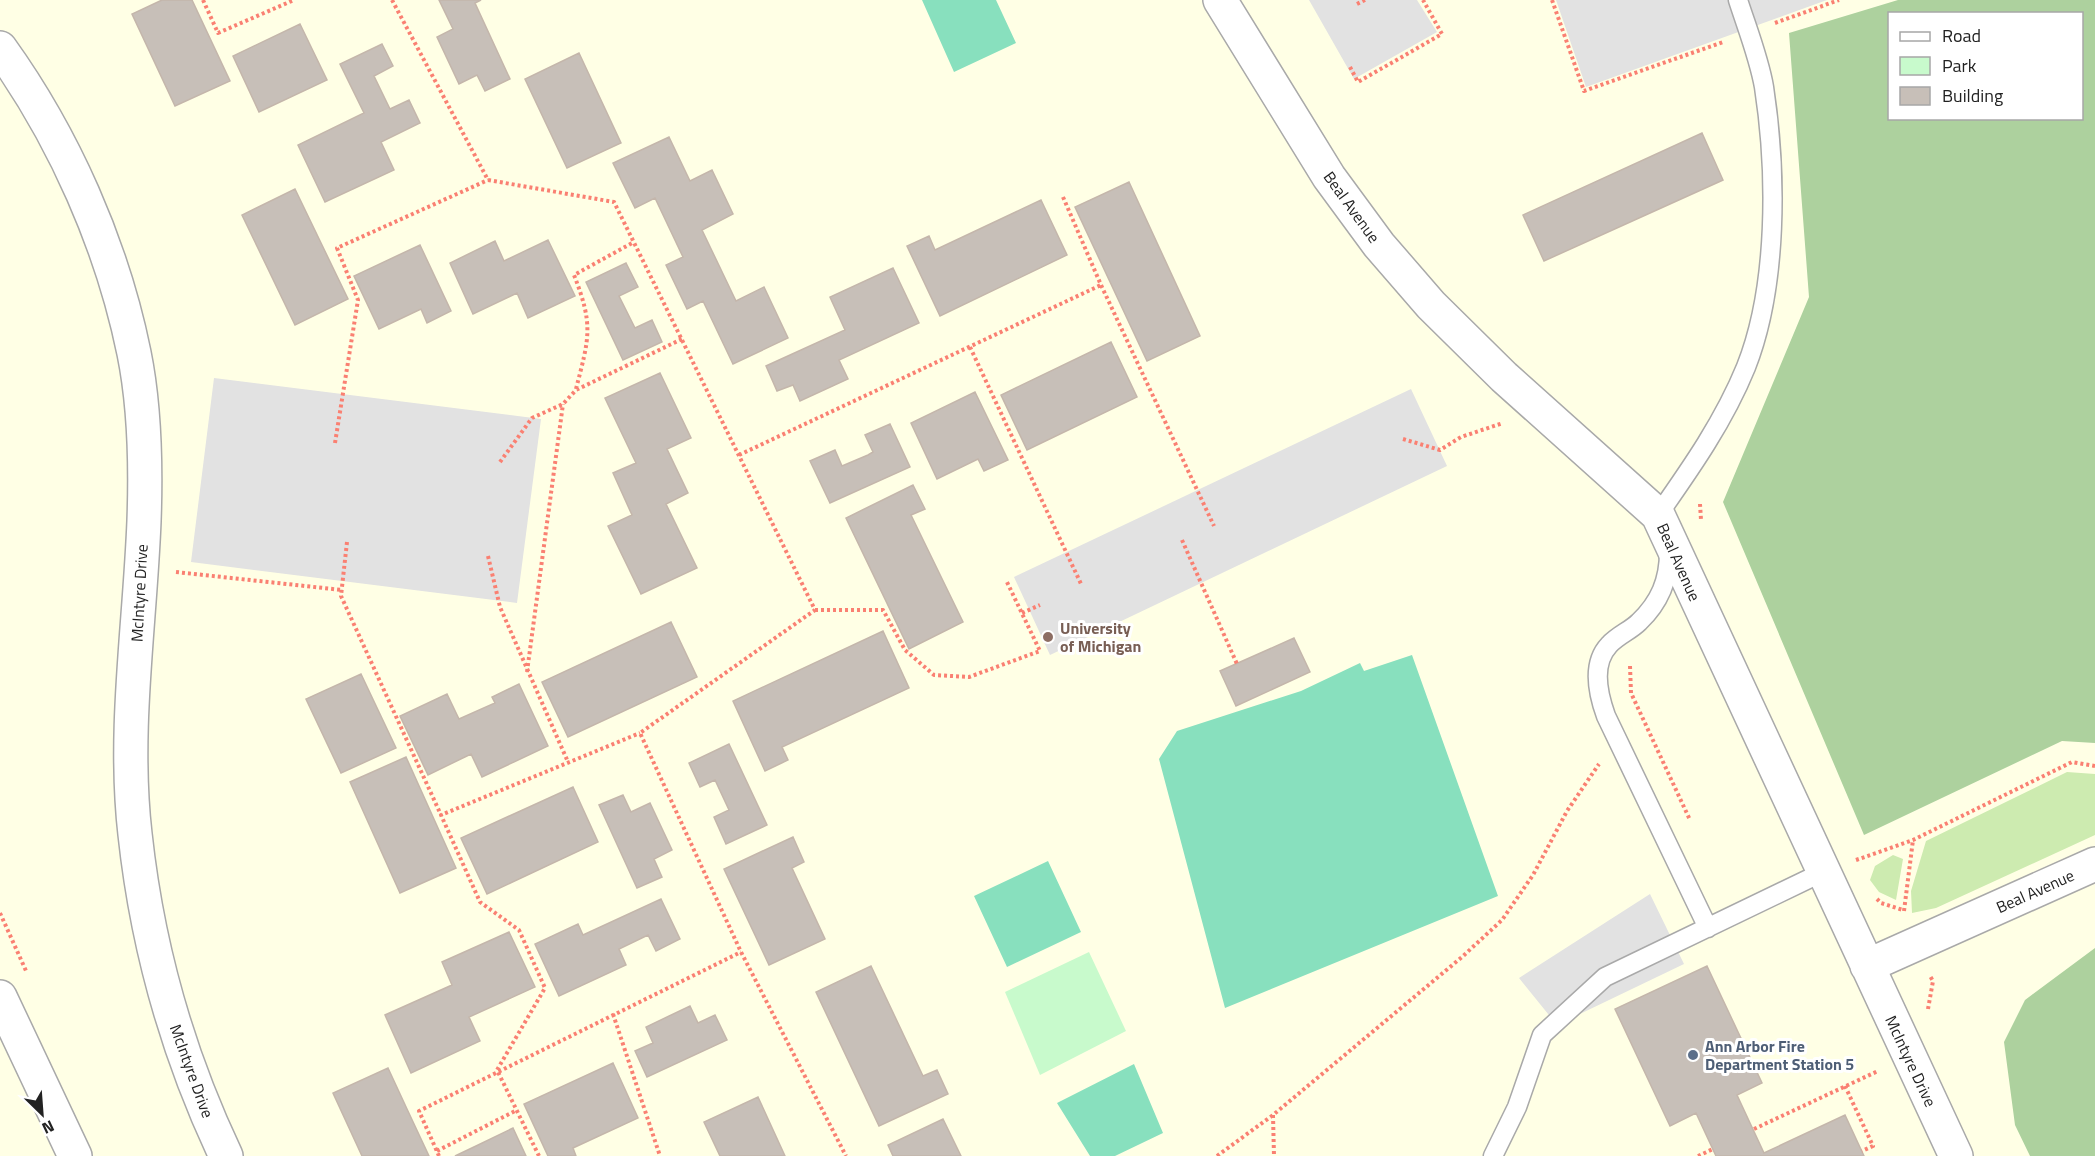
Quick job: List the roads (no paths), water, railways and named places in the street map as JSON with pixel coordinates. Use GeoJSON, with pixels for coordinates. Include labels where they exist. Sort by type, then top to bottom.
{"type":"FeatureCollection","features":[{"type":"Feature","properties":{"kind":"street","name":"Beal Avenue"},"geometry":{"type":"LineString","coordinates":[[1221,0],[1329,177],[1379,245],[1431,305],[1664,530],[1867,966],[2095,864]]}},
{"type":"Feature","properties":{"kind":"street","name":"McIntyre Drive"},"geometry":{"type":"LineString","coordinates":[[0,48],[25,82],[57,139],[83,198],[118,290],[134,354],[142,420],[144,520],[131,737],[134,832],[148,920],[168,1005],[190,1071],[226,1156]]}},
{"type":"Feature","properties":{"kind":"street","name":"McIntyre Drive"},"geometry":{"type":"LineString","coordinates":[[1867,966],[1956,1156]]}},
{"type":"Feature","properties":{"kind":"street"},"geometry":{"type":"LineString","coordinates":[[0,997],[75,1156]]}},
{"type":"Feature","properties":{"kind":"lane"},"geometry":{"type":"LineString","coordinates":[[1708,927],[1606,716],[1597,677],[1607,647],[1637,625],[1652,608],[1663,590],[1669,573],[1664,530],[1721,421],[1747,365],[1766,293],[1773,224],[1770,147],[1764,86],[1738,0]]}},
{"type":"Feature","properties":{"kind":"lane"},"geometry":{"type":"LineString","coordinates":[[1493,1156],[1517,1107],[1542,1035],[1605,976],[1823,872]]}},
{"type":"Feature","properties":{"kind":"place","name":"University of Michigan"},"geometry":{"type":"Point","coordinates":[1048,637]}},
{"type":"Feature","properties":{"kind":"place","name":"Ann Arbor Fire Department Station 5"},"geometry":{"type":"Point","coordinates":[1693,1055]}}]}
